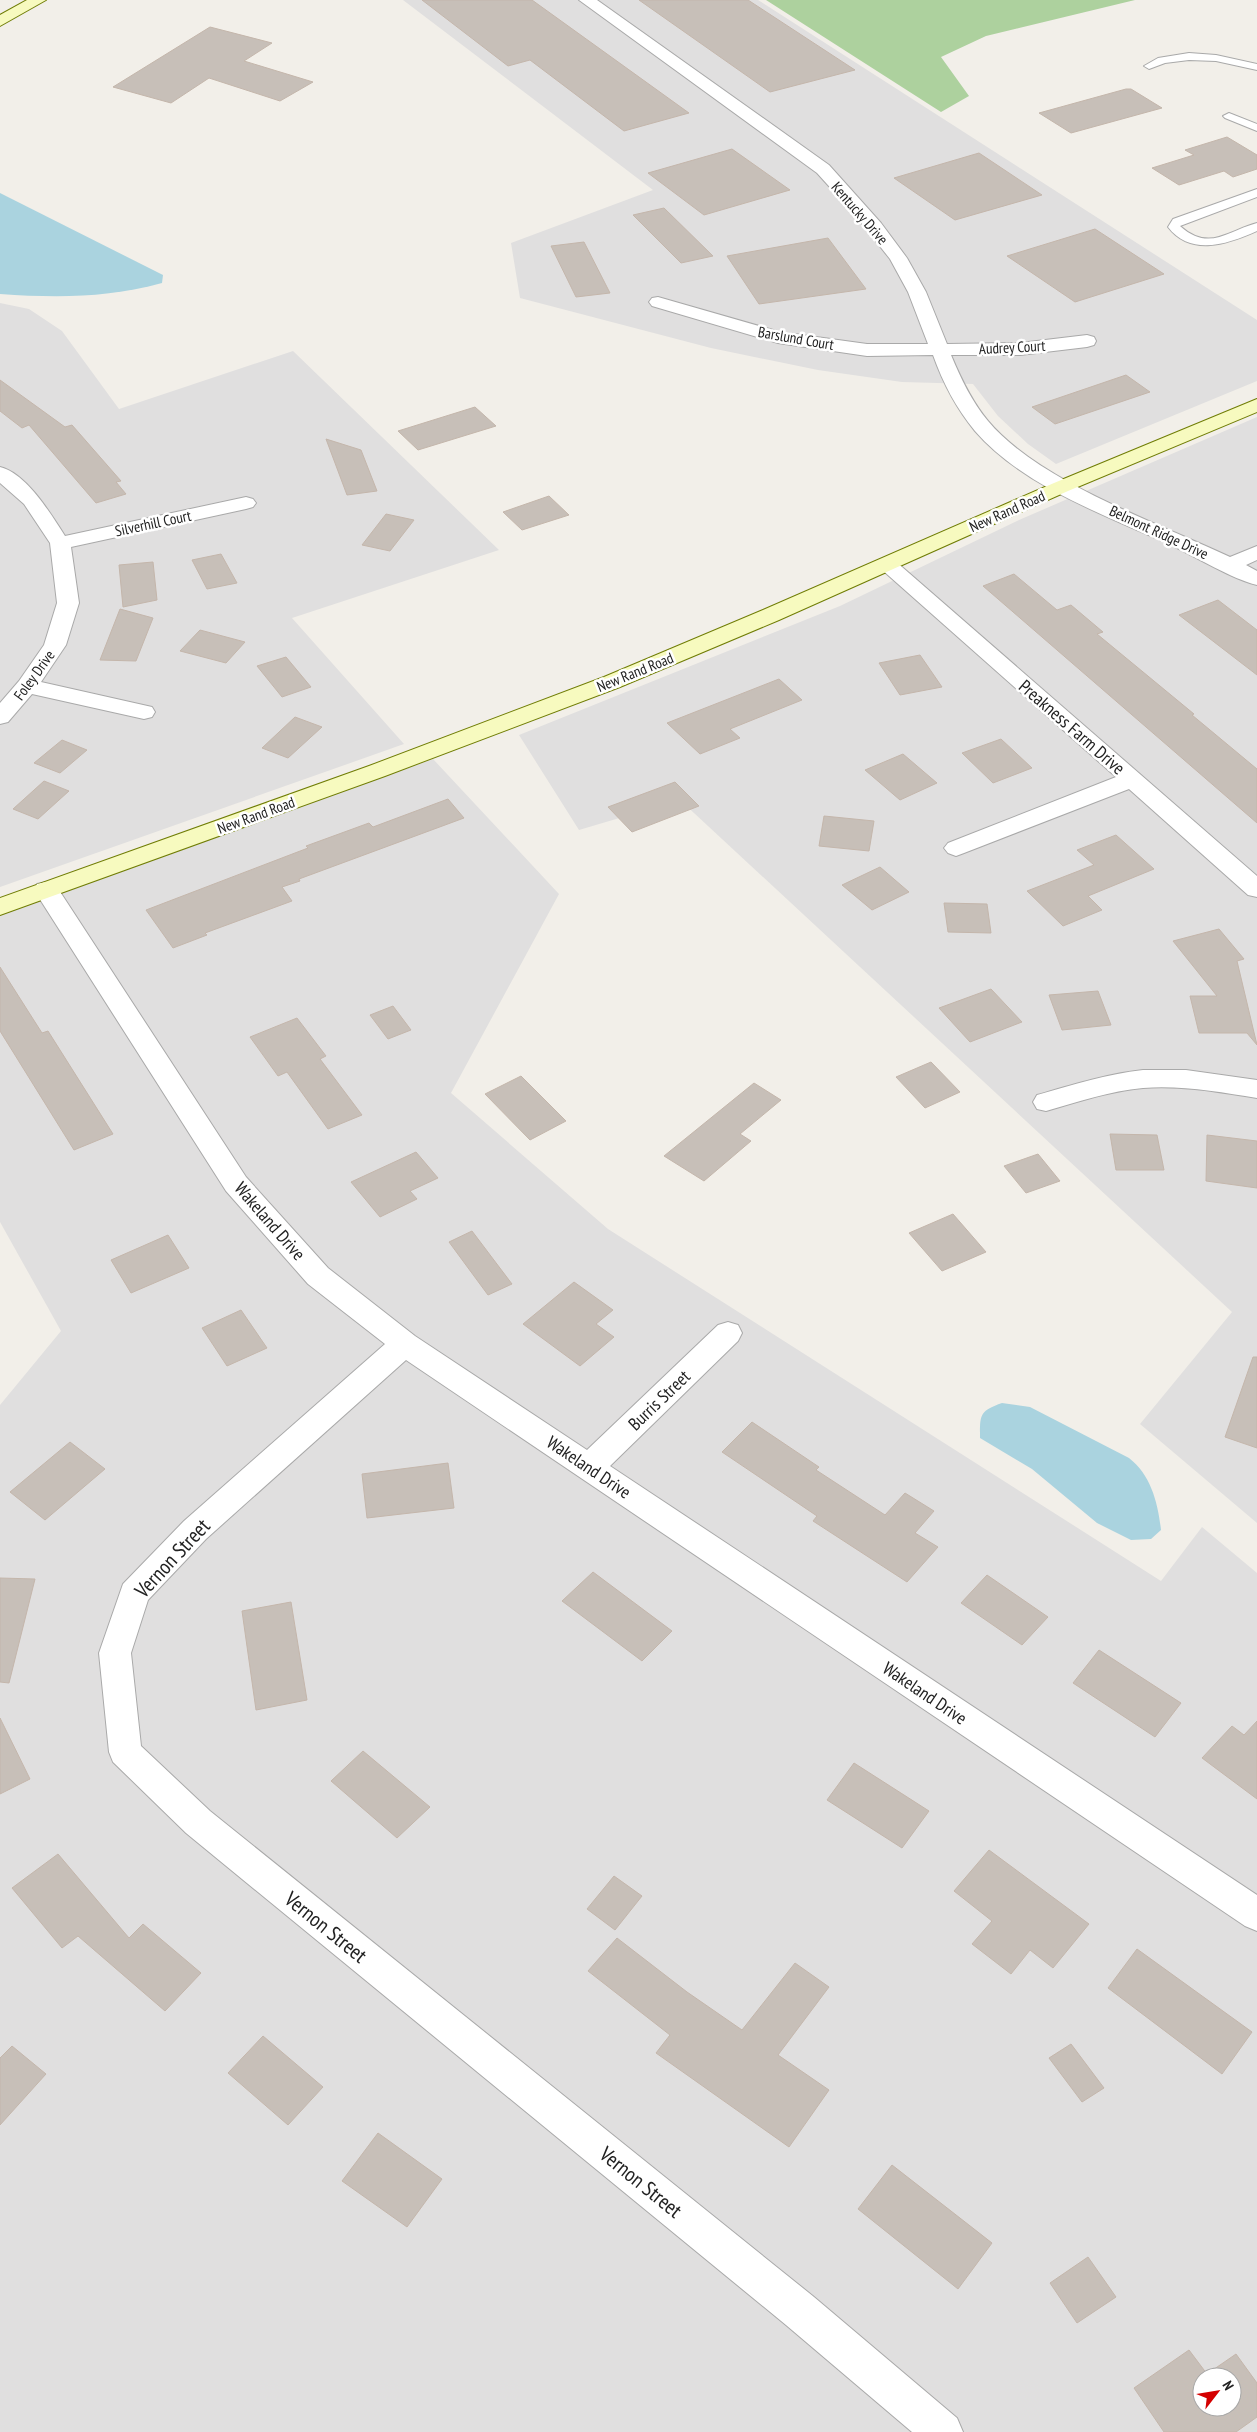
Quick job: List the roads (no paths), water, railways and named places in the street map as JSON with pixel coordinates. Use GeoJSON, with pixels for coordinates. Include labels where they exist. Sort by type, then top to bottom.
{"type":"FeatureCollection","features":[{"type":"Feature","properties":{"kind":"street"},"geometry":{"type":"LineString","coordinates":[[0,21],[38,0]]}},
{"type":"Feature","properties":{"kind":"street","name":"Kentucky Drive"},"geometry":{"type":"LineString","coordinates":[[587,0],[823,170],[883,236],[917,291],[938,349],[970,410],[1008,452],[1061,487]]}},
{"type":"Feature","properties":{"kind":"street","name":"Barslund Court"},"geometry":{"type":"LineString","coordinates":[[658,302],[778,337],[867,350],[938,349]]}},
{"type":"Feature","properties":{"kind":"street","name":"Audrey Court"},"geometry":{"type":"LineString","coordinates":[[938,349],[1020,349],[1087,341]]}},
{"type":"Feature","properties":{"kind":"street","name":"New Rand Road"},"geometry":{"type":"LineString","coordinates":[[0,907],[377,771],[612,682],[1061,487],[1257,405]]}},
{"type":"Feature","properties":{"kind":"street","name":"Foley Drive"},"geometry":{"type":"LineString","coordinates":[[0,473],[31,500],[60,542],[68,603],[55,645],[27,686],[0,717]]}},
{"type":"Feature","properties":{"kind":"street","name":"Belmont Ridge Drive"},"geometry":{"type":"LineString","coordinates":[[1061,487],[1257,579]]}},
{"type":"Feature","properties":{"kind":"street","name":"Silverhill Court"},"geometry":{"type":"LineString","coordinates":[[60,542],[246,503]]}},
{"type":"Feature","properties":{"kind":"street"},"geometry":{"type":"LineString","coordinates":[[1230,565],[1257,552]]}},
{"type":"Feature","properties":{"kind":"street","name":"Preakness Farm Drive"},"geometry":{"type":"LineString","coordinates":[[887,564],[1257,889]]}},
{"type":"Feature","properties":{"kind":"street"},"geometry":{"type":"LineString","coordinates":[[27,686],[144,712]]}},
{"type":"Feature","properties":{"kind":"street"},"geometry":{"type":"LineString","coordinates":[[956,848],[1132,779]]}},
{"type":"Feature","properties":{"kind":"street","name":"Wakeland Drive"},"geometry":{"type":"LineString","coordinates":[[46,890],[236,1184],[318,1276],[405,1344],[1257,1915]]}},
{"type":"Feature","properties":{"kind":"street"},"geometry":{"type":"LineString","coordinates":[[1046,1102],[1104,1086],[1143,1079],[1202,1081],[1257,1090]]}},
{"type":"Feature","properties":{"kind":"street","name":"Burris Street"},"geometry":{"type":"LineString","coordinates":[[589,1467],[728,1333]]}},
{"type":"Feature","properties":{"kind":"street","name":"Vernon Street"},"geometry":{"type":"LineString","coordinates":[[405,1344],[195,1530],[134,1593],[114,1653],[126,1752],[198,1822],[800,2311],[943,2432]]}},
{"type":"Feature","properties":{"kind":"lane"},"geometry":{"type":"LineString","coordinates":[[1149,66],[1158,62],[1192,55],[1226,59],[1257,67]]}},
{"type":"Feature","properties":{"kind":"lane"},"geometry":{"type":"LineString","coordinates":[[1229,116],[1257,128]]}},
{"type":"Feature","properties":{"kind":"lane"},"geometry":{"type":"LineString","coordinates":[[1257,194],[1177,222],[1174,227],[1196,242],[1206,243],[1219,243],[1257,227]]}},
{"type":"Feature","properties":{"kind":"water"},"geometry":{"type":"Polygon","coordinates":[[[0,193],[163,275],[162,283],[121,292],[82,296],[0,294],[0,193]]]}},
{"type":"Feature","properties":{"kind":"water"},"geometry":{"type":"Polygon","coordinates":[[[1002,1403],[1030,1407],[1129,1458],[1143,1473],[1152,1490],[1161,1530],[1151,1539],[1131,1540],[1097,1523],[1032,1469],[980,1438],[982,1415],[989,1409],[1002,1403]]]}}]}
